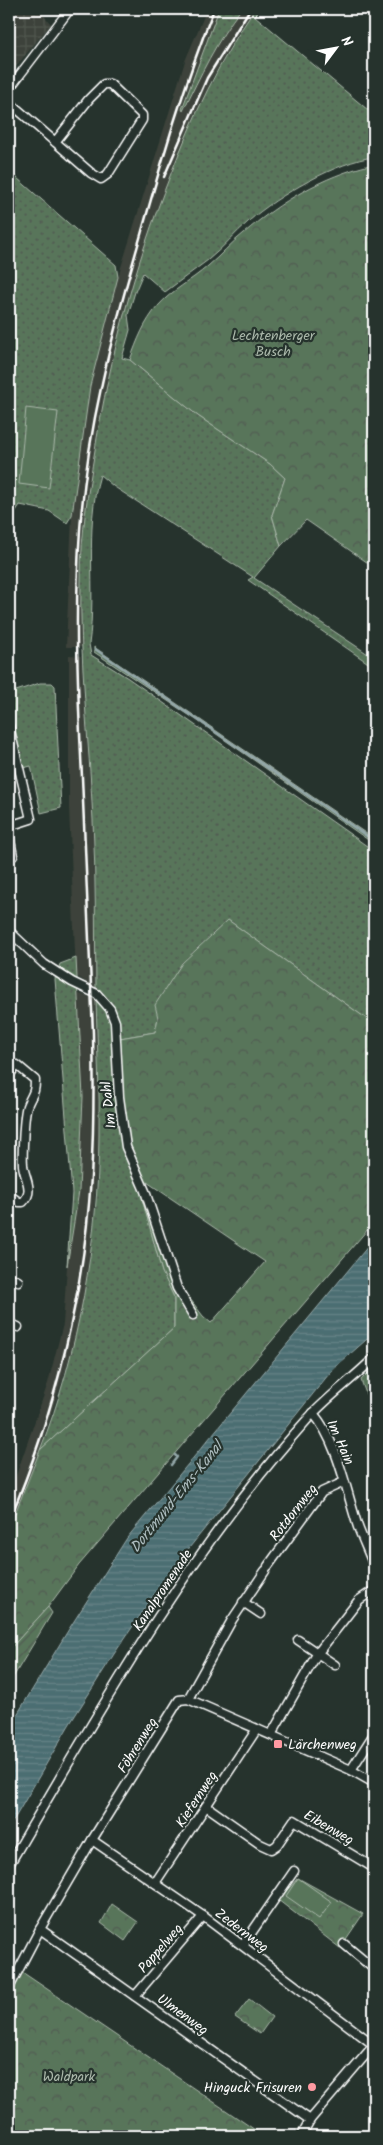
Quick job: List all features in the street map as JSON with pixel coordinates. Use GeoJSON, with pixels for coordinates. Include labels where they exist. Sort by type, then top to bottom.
{"type":"FeatureCollection","features":[{"type":"Feature","properties":{"kind":"street"},"geometry":{"type":"LineString","coordinates":[[9,89],[70,9]]}},
{"type":"Feature","properties":{"kind":"street"},"geometry":{"type":"LineString","coordinates":[[9,102],[55,142],[101,179],[108,174],[142,120],[142,115],[110,84],[104,84],[89,99],[55,142]]}},
{"type":"Feature","properties":{"kind":"street"},"geometry":{"type":"LineString","coordinates":[[9,726],[31,819],[9,826]]}},
{"type":"Feature","properties":{"kind":"street"},"geometry":{"type":"LineString","coordinates":[[9,835],[13,856]]}},
{"type":"Feature","properties":{"kind":"street","name":"Im Dahl"},"geometry":{"type":"LineString","coordinates":[[9,931],[44,964],[72,982],[98,994],[110,1009],[115,1022],[119,1097],[126,1147],[146,1191],[177,1288],[193,1315]]}},
{"type":"Feature","properties":{"kind":"street"},"geometry":{"type":"LineString","coordinates":[[9,1075],[17,1065],[35,1080],[35,1094],[27,1106],[22,1163],[28,1182],[27,1196],[23,1202],[19,1202],[9,1195]]}},
{"type":"Feature","properties":{"kind":"street"},"geometry":{"type":"LineString","coordinates":[[9,1277],[18,1282]]}},
{"type":"Feature","properties":{"kind":"street"},"geometry":{"type":"LineString","coordinates":[[9,1323],[18,1327]]}},
{"type":"Feature","properties":{"kind":"street","name":"Kanalpromenade"},"geometry":{"type":"LineString","coordinates":[[9,1865],[127,1664],[179,1583],[218,1530],[313,1414],[374,1358]]}},
{"type":"Feature","properties":{"kind":"street","name":"Im Hain"},"geometry":{"type":"LineString","coordinates":[[313,1414],[323,1427],[374,1566]]}},
{"type":"Feature","properties":{"kind":"street","name":"Rotdornweg"},"geometry":{"type":"LineString","coordinates":[[188,1699],[243,1602],[267,1568],[322,1492],[344,1482]]}},
{"type":"Feature","properties":{"kind":"street"},"geometry":{"type":"LineString","coordinates":[[271,1735],[317,1654],[359,1600],[374,1590]]}},
{"type":"Feature","properties":{"kind":"street"},"geometry":{"type":"LineString","coordinates":[[243,1602],[261,1614]]}},
{"type":"Feature","properties":{"kind":"street"},"geometry":{"type":"LineString","coordinates":[[298,1640],[335,1665]]}},
{"type":"Feature","properties":{"kind":"street"},"geometry":{"type":"LineString","coordinates":[[188,1699],[351,1770],[374,1783]]}},
{"type":"Feature","properties":{"kind":"street","name":"Föhrenweg"},"geometry":{"type":"LineString","coordinates":[[9,1988],[40,1929],[92,1840],[179,1700],[188,1699]]}},
{"type":"Feature","properties":{"kind":"street","name":"Kiefernweg"},"geometry":{"type":"LineString","coordinates":[[155,1883],[257,1729]]}},
{"type":"Feature","properties":{"kind":"street"},"geometry":{"type":"LineString","coordinates":[[351,1770],[374,1734]]}},
{"type":"Feature","properties":{"kind":"street","name":"Eibenweg"},"geometry":{"type":"LineString","coordinates":[[206,1806],[260,1844],[271,1849],[277,1845],[294,1820],[374,1868]]}},
{"type":"Feature","properties":{"kind":"street","name":"Zedernweg"},"geometry":{"type":"LineString","coordinates":[[92,1840],[203,1916],[374,2045]]}},
{"type":"Feature","properties":{"kind":"street"},"geometry":{"type":"LineString","coordinates":[[242,1945],[294,1871]]}},
{"type":"Feature","properties":{"kind":"street","name":"Pappelweg"},"geometry":{"type":"LineString","coordinates":[[135,1996],[203,1916]]}},
{"type":"Feature","properties":{"kind":"street","name":"Ulmenweg"},"geometry":{"type":"LineString","coordinates":[[40,1929],[310,2120]]}},
{"type":"Feature","properties":{"kind":"street"},"geometry":{"type":"LineString","coordinates":[[344,1944],[374,1969]]}},
{"type":"Feature","properties":{"kind":"street"},"geometry":{"type":"LineString","coordinates":[[301,2136],[310,2120],[374,2045]]}},
{"type":"Feature","properties":{"kind":"shaded area"},"geometry":{"type":"Polygon","coordinates":[[[9,9],[38,9],[51,24],[9,75],[9,9]]]}},
{"type":"Feature","properties":{"kind":"shaded area"},"geometry":{"type":"Polygon","coordinates":[[[207,9],[255,9],[240,30],[211,81],[116,342],[99,426],[83,530],[81,576],[82,647],[66,647],[72,515],[90,386],[118,277],[185,61],[207,9]]]}},
{"type":"Feature","properties":{"kind":"shaded area"},"geometry":{"type":"Polygon","coordinates":[[[69,655],[81,656],[93,822],[96,988],[76,976],[69,808],[69,655]]]}},
{"type":"Feature","properties":{"kind":"shaded area"},"geometry":{"type":"Polygon","coordinates":[[[77,993],[96,999],[99,1136],[87,1278],[74,1344],[40,1450],[9,1529],[9,1496],[48,1383],[63,1324],[67,1266],[79,1191],[83,1097],[77,993]]]}},
{"type":"Feature","properties":{"kind":"green space"},"geometry":{"type":"Polygon","coordinates":[[[219,9],[241,9],[202,72],[183,111],[182,109],[219,9]]]}},
{"type":"Feature","properties":{"kind":"green space"},"geometry":{"type":"Polygon","coordinates":[[[255,9],[260,9],[255,16],[374,115],[374,157],[343,165],[326,172],[275,201],[249,221],[219,251],[165,292],[143,273],[128,315],[130,330],[122,358],[130,360],[198,416],[270,464],[285,478],[272,515],[281,546],[254,578],[371,656],[374,659],[374,667],[248,580],[253,577],[113,486],[100,475],[93,516],[92,602],[89,644],[91,655],[128,678],[374,851],[374,1024],[228,920],[158,1018],[155,1032],[120,1038],[114,1011],[96,988],[94,841],[81,607],[81,560],[85,513],[101,415],[116,345],[157,209],[188,132],[218,69],[255,9]]]}},
{"type":"Feature","properties":{"kind":"green space","name":"Lechtenberger Busch"},"geometry":{"type":"Polygon","coordinates":[[[370,165],[374,168],[374,567],[306,520],[281,546],[272,515],[285,478],[270,464],[198,416],[130,360],[145,325],[158,306],[169,295],[208,266],[258,222],[287,201],[319,183],[370,165]]]}},
{"type":"Feature","properties":{"kind":"green space"},"geometry":{"type":"Polygon","coordinates":[[[9,171],[116,265],[118,277],[90,386],[72,515],[67,523],[49,511],[20,505],[9,521],[9,171]]]}},
{"type":"Feature","properties":{"kind":"green space"},"geometry":{"type":"Polygon","coordinates":[[[26,408],[58,412],[49,488],[19,484],[26,408]]]}},
{"type":"Feature","properties":{"kind":"green space"},"geometry":{"type":"Polygon","coordinates":[[[94,647],[374,839],[374,844],[195,719],[94,652],[94,647]]]}},
{"type":"Feature","properties":{"kind":"green space"},"geometry":{"type":"Polygon","coordinates":[[[40,683],[52,683],[55,686],[61,808],[41,813],[31,766],[23,768],[9,706],[10,693],[40,683]]]}},
{"type":"Feature","properties":{"kind":"green space"},"geometry":{"type":"Polygon","coordinates":[[[228,920],[374,1024],[374,1222],[79,1565],[48,1607],[9,1650],[9,1529],[40,1450],[174,1328],[174,1297],[162,1272],[143,1202],[143,1194],[150,1193],[181,1287],[203,1316],[211,1323],[265,1262],[144,1180],[131,1147],[122,1097],[120,1038],[155,1032],[158,1018],[155,1005],[182,963],[228,920]]]}},
{"type":"Feature","properties":{"kind":"green space"},"geometry":{"type":"Polygon","coordinates":[[[76,958],[83,1097],[79,1191],[67,1266],[72,1193],[55,979],[60,964],[76,958]]]}},
{"type":"Feature","properties":{"kind":"green space"},"geometry":{"type":"Polygon","coordinates":[[[96,999],[105,1006],[113,1024],[121,1134],[143,1194],[143,1202],[162,1272],[174,1297],[174,1328],[40,1450],[54,1413],[76,1335],[84,1295],[95,1215],[99,1135],[96,999]]]}},
{"type":"Feature","properties":{"kind":"green space"},"geometry":{"type":"Polygon","coordinates":[[[374,1367],[374,1416],[361,1380],[374,1367]]]}},
{"type":"Feature","properties":{"kind":"green space"},"geometry":{"type":"Polygon","coordinates":[[[48,1607],[52,1613],[9,1684],[9,1650],[48,1607]]]}},
{"type":"Feature","properties":{"kind":"green space"},"geometry":{"type":"Polygon","coordinates":[[[298,1878],[363,1914],[340,1948],[278,1900],[298,1878]]]}},
{"type":"Feature","properties":{"kind":"green space"},"geometry":{"type":"Polygon","coordinates":[[[298,1878],[332,1902],[319,1919],[286,1896],[298,1878]]]}},
{"type":"Feature","properties":{"kind":"green space"},"geometry":{"type":"Polygon","coordinates":[[[112,1904],[138,1922],[125,1941],[101,1923],[112,1904]]]}},
{"type":"Feature","properties":{"kind":"green space","name":"Waldpark"},"geometry":{"type":"Polygon","coordinates":[[[9,1961],[22,1972],[264,2136],[9,2136],[9,1961]]]}},
{"type":"Feature","properties":{"kind":"green space"},"geometry":{"type":"Polygon","coordinates":[[[249,1999],[272,2017],[260,2034],[235,2017],[249,1999]]]}},
{"type":"Feature","properties":{"kind":"water","name":"Dortmund-Ems-Kanal"},"geometry":{"type":"Polygon","coordinates":[[[374,1239],[374,1333],[333,1369],[169,1573],[69,1725],[9,1828],[9,1728],[69,1629],[127,1538],[374,1239]]]}},
{"type":"Feature","properties":{"kind":"waterway"},"geometry":{"type":"LineString","coordinates":[[95,649],[374,841]]}},
{"type":"Feature","properties":{"kind":"waterway"},"geometry":{"type":"LineString","coordinates":[[171,1465],[177,1457],[175,1455]]}},
{"type":"Feature","properties":{"kind":"railway"},"geometry":{"type":"LineString","coordinates":[[9,1521],[40,1438],[65,1352],[82,1265],[91,1177],[94,1105],[93,1033],[77,654],[78,561],[88,456],[102,382],[130,274],[174,122],[214,9]]}},
{"type":"Feature","properties":{"kind":"railway"},"geometry":{"type":"LineString","coordinates":[[164,177],[207,78],[250,9]]}},
{"type":"Feature","properties":{"kind":"place","name":"Lärchenweg"},"geometry":{"type":"Point","coordinates":[278,1744]}},
{"type":"Feature","properties":{"kind":"place","name":"Hinguck Frisuren"},"geometry":{"type":"Point","coordinates":[312,2087]}}]}
